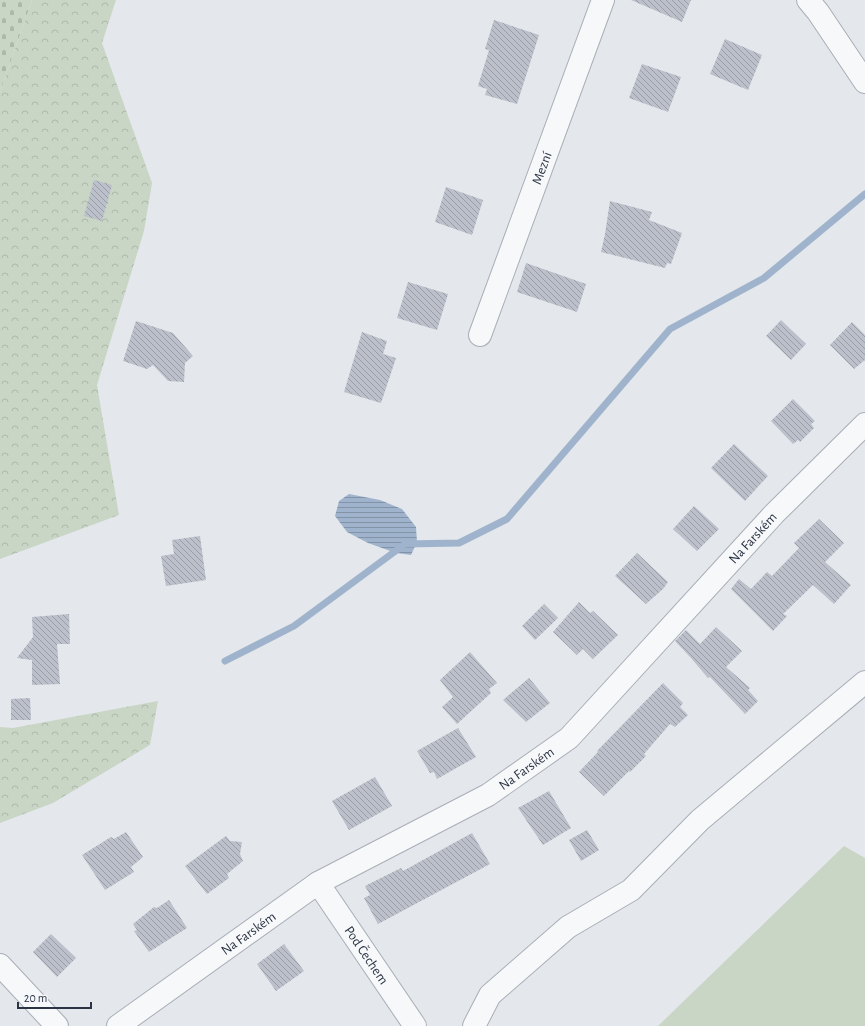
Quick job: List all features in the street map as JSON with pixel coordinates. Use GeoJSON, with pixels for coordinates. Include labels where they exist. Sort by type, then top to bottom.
{"type":"FeatureCollection","features":[{"type":"Feature","properties":{"kind":"street","name":"Mezní"},"geometry":{"type":"LineString","coordinates":[[480,335],[604,0]]}},
{"type":"Feature","properties":{"kind":"street"},"geometry":{"type":"LineString","coordinates":[[808,0],[818,12],[865,82]]}},
{"type":"Feature","properties":{"kind":"street","name":"Na Farském"},"geometry":{"type":"LineString","coordinates":[[118,1026],[318,884],[488,795],[569,738],[774,514],[865,424]]}},
{"type":"Feature","properties":{"kind":"street"},"geometry":{"type":"LineString","coordinates":[[474,1026],[490,995],[568,927],[630,890],[700,820],[865,682]]}},
{"type":"Feature","properties":{"kind":"street","name":"Pod Čechem"},"geometry":{"type":"LineString","coordinates":[[318,884],[415,1026]]}},
{"type":"Feature","properties":{"kind":"street"},"geometry":{"type":"LineString","coordinates":[[0,964],[56,1026]]}},
{"type":"Feature","properties":{"kind":"green space"},"geometry":{"type":"Polygon","coordinates":[[[0,0],[32,0],[0,92],[0,0]]]}},
{"type":"Feature","properties":{"kind":"green space"},"geometry":{"type":"Polygon","coordinates":[[[32,0],[116,0],[102,43],[152,183],[144,231],[97,385],[119,515],[0,559],[0,92],[32,0]]]}},
{"type":"Feature","properties":{"kind":"green space"},"geometry":{"type":"Polygon","coordinates":[[[158,701],[150,745],[53,803],[0,823],[0,727],[13,728],[158,701]]]}},
{"type":"Feature","properties":{"kind":"green space"},"geometry":{"type":"Polygon","coordinates":[[[844,846],[865,858],[865,1026],[658,1026],[844,846]]]}},
{"type":"Feature","properties":{"kind":"water"},"geometry":{"type":"Polygon","coordinates":[[[349,494],[380,500],[402,509],[416,527],[417,542],[411,555],[396,553],[368,543],[347,532],[335,516],[339,501],[349,494]]]}},
{"type":"Feature","properties":{"kind":"building"},"geometry":{"type":"Polygon","coordinates":[[[631,0],[691,0],[682,22],[631,0]]]}},
{"type":"Feature","properties":{"kind":"building"},"geometry":{"type":"Polygon","coordinates":[[[494,20],[539,35],[517,104],[485,95],[487,89],[478,86],[489,50],[485,49],[494,20]]]}},
{"type":"Feature","properties":{"kind":"building"},"geometry":{"type":"Polygon","coordinates":[[[725,39],[762,55],[748,90],[710,74],[725,39]]]}},
{"type":"Feature","properties":{"kind":"building"},"geometry":{"type":"Polygon","coordinates":[[[642,64],[681,77],[668,112],[629,98],[642,64]]]}},
{"type":"Feature","properties":{"kind":"building"},"geometry":{"type":"Polygon","coordinates":[[[94,180],[112,185],[102,221],[84,216],[94,180]]]}},
{"type":"Feature","properties":{"kind":"building"},"geometry":{"type":"Polygon","coordinates":[[[446,187],[483,200],[472,235],[435,222],[446,187]]]}},
{"type":"Feature","properties":{"kind":"building"},"geometry":{"type":"Polygon","coordinates":[[[610,201],[652,212],[649,220],[682,233],[671,264],[667,263],[665,268],[601,252],[610,201]]]}},
{"type":"Feature","properties":{"kind":"building"},"geometry":{"type":"Polygon","coordinates":[[[526,263],[586,284],[577,312],[517,292],[526,263]]]}},
{"type":"Feature","properties":{"kind":"building"},"geometry":{"type":"Polygon","coordinates":[[[408,282],[448,294],[437,330],[397,318],[408,282]]]}},
{"type":"Feature","properties":{"kind":"building"},"geometry":{"type":"Polygon","coordinates":[[[781,320],[806,344],[791,360],[766,336],[781,320]]]}},
{"type":"Feature","properties":{"kind":"building"},"geometry":{"type":"Polygon","coordinates":[[[136,321],[173,333],[193,356],[185,363],[184,382],[168,381],[153,365],[147,369],[123,361],[136,321]]]}},
{"type":"Feature","properties":{"kind":"building"},"geometry":{"type":"Polygon","coordinates":[[[852,322],[865,335],[865,360],[854,369],[830,345],[852,322]]]}},
{"type":"Feature","properties":{"kind":"building"},"geometry":{"type":"Polygon","coordinates":[[[362,332],[387,341],[383,354],[396,358],[381,403],[344,392],[362,332]]]}},
{"type":"Feature","properties":{"kind":"building"},"geometry":{"type":"Polygon","coordinates":[[[793,399],[815,421],[811,424],[814,428],[800,442],[798,440],[793,444],[771,421],[793,399]]]}},
{"type":"Feature","properties":{"kind":"building"},"geometry":{"type":"Polygon","coordinates":[[[734,444],[768,476],[745,501],[711,468],[734,444]]]}},
{"type":"Feature","properties":{"kind":"building"},"geometry":{"type":"Polygon","coordinates":[[[694,506],[719,529],[697,551],[673,529],[694,506]]]}},
{"type":"Feature","properties":{"kind":"building"},"geometry":{"type":"Polygon","coordinates":[[[819,519],[844,543],[825,562],[851,585],[834,604],[813,585],[783,614],[787,616],[773,631],[731,589],[739,579],[751,589],[767,572],[772,576],[799,548],[794,543],[819,519]]]}},
{"type":"Feature","properties":{"kind":"building"},"geometry":{"type":"Polygon","coordinates":[[[200,536],[206,580],[166,586],[161,556],[174,554],[172,540],[200,536]]]}},
{"type":"Feature","properties":{"kind":"building"},"geometry":{"type":"Polygon","coordinates":[[[637,553],[668,582],[663,589],[646,604],[615,576],[637,553]]]}},
{"type":"Feature","properties":{"kind":"building"},"geometry":{"type":"Polygon","coordinates":[[[579,602],[590,613],[593,611],[618,635],[593,659],[583,649],[577,655],[553,632],[579,602]]]}},
{"type":"Feature","properties":{"kind":"building"},"geometry":{"type":"Polygon","coordinates":[[[544,604],[558,618],[535,640],[522,626],[544,604]]]}},
{"type":"Feature","properties":{"kind":"building"},"geometry":{"type":"Polygon","coordinates":[[[69,614],[70,644],[57,644],[60,684],[32,685],[32,660],[17,658],[33,637],[32,617],[69,614]]]}},
{"type":"Feature","properties":{"kind":"building"},"geometry":{"type":"Polygon","coordinates":[[[716,627],[742,651],[726,667],[750,688],[748,690],[758,701],[745,714],[710,677],[708,678],[675,641],[686,630],[700,644],[716,627]]]}},
{"type":"Feature","properties":{"kind":"building"},"geometry":{"type":"Polygon","coordinates":[[[470,652],[497,683],[489,689],[491,693],[457,724],[442,707],[453,697],[440,680],[470,652]]]}},
{"type":"Feature","properties":{"kind":"building"},"geometry":{"type":"Polygon","coordinates":[[[529,678],[550,703],[526,722],[503,700],[529,678]]]}},
{"type":"Feature","properties":{"kind":"building"},"geometry":{"type":"Polygon","coordinates":[[[663,683],[683,703],[680,707],[688,715],[675,727],[670,724],[644,754],[646,756],[604,796],[579,772],[598,752],[597,751],[663,683]]]}},
{"type":"Feature","properties":{"kind":"building"},"geometry":{"type":"Polygon","coordinates":[[[30,698],[31,720],[11,720],[11,699],[30,698]]]}},
{"type":"Feature","properties":{"kind":"building"},"geometry":{"type":"Polygon","coordinates":[[[458,728],[476,757],[437,779],[434,772],[430,773],[417,751],[458,728]]]}},
{"type":"Feature","properties":{"kind":"building"},"geometry":{"type":"Polygon","coordinates":[[[375,777],[392,806],[349,830],[332,801],[375,777]]]}},
{"type":"Feature","properties":{"kind":"building"},"geometry":{"type":"Polygon","coordinates":[[[549,791],[571,828],[543,845],[518,808],[549,791]]]}},
{"type":"Feature","properties":{"kind":"building"},"geometry":{"type":"Polygon","coordinates":[[[587,830],[599,850],[581,861],[569,840],[587,830]]]}},
{"type":"Feature","properties":{"kind":"building"},"geometry":{"type":"Polygon","coordinates":[[[126,832],[143,857],[131,867],[134,872],[105,890],[82,855],[111,837],[114,839],[126,832]]]}},
{"type":"Feature","properties":{"kind":"building"},"geometry":{"type":"Polygon","coordinates":[[[472,833],[490,864],[378,924],[364,898],[370,895],[365,886],[401,868],[403,871],[472,833]]]}},
{"type":"Feature","properties":{"kind":"building"},"geometry":{"type":"Polygon","coordinates":[[[226,836],[230,841],[242,842],[240,854],[243,861],[227,874],[229,878],[207,894],[185,866],[226,836]]]}},
{"type":"Feature","properties":{"kind":"building"},"geometry":{"type":"Polygon","coordinates":[[[169,900],[187,928],[149,952],[134,931],[137,930],[133,924],[154,907],[157,908],[169,900]]]}},
{"type":"Feature","properties":{"kind":"building"},"geometry":{"type":"Polygon","coordinates":[[[51,934],[76,958],[57,977],[33,952],[51,934]]]}},
{"type":"Feature","properties":{"kind":"building"},"geometry":{"type":"Polygon","coordinates":[[[284,944],[304,971],[276,991],[257,964],[284,944]]]}},
{"type":"Feature","properties":{"kind":"waterway"},"geometry":{"type":"LineString","coordinates":[[225,661],[294,626],[405,544],[459,543],[507,519],[670,329],[764,278],[865,194]]}}]}
